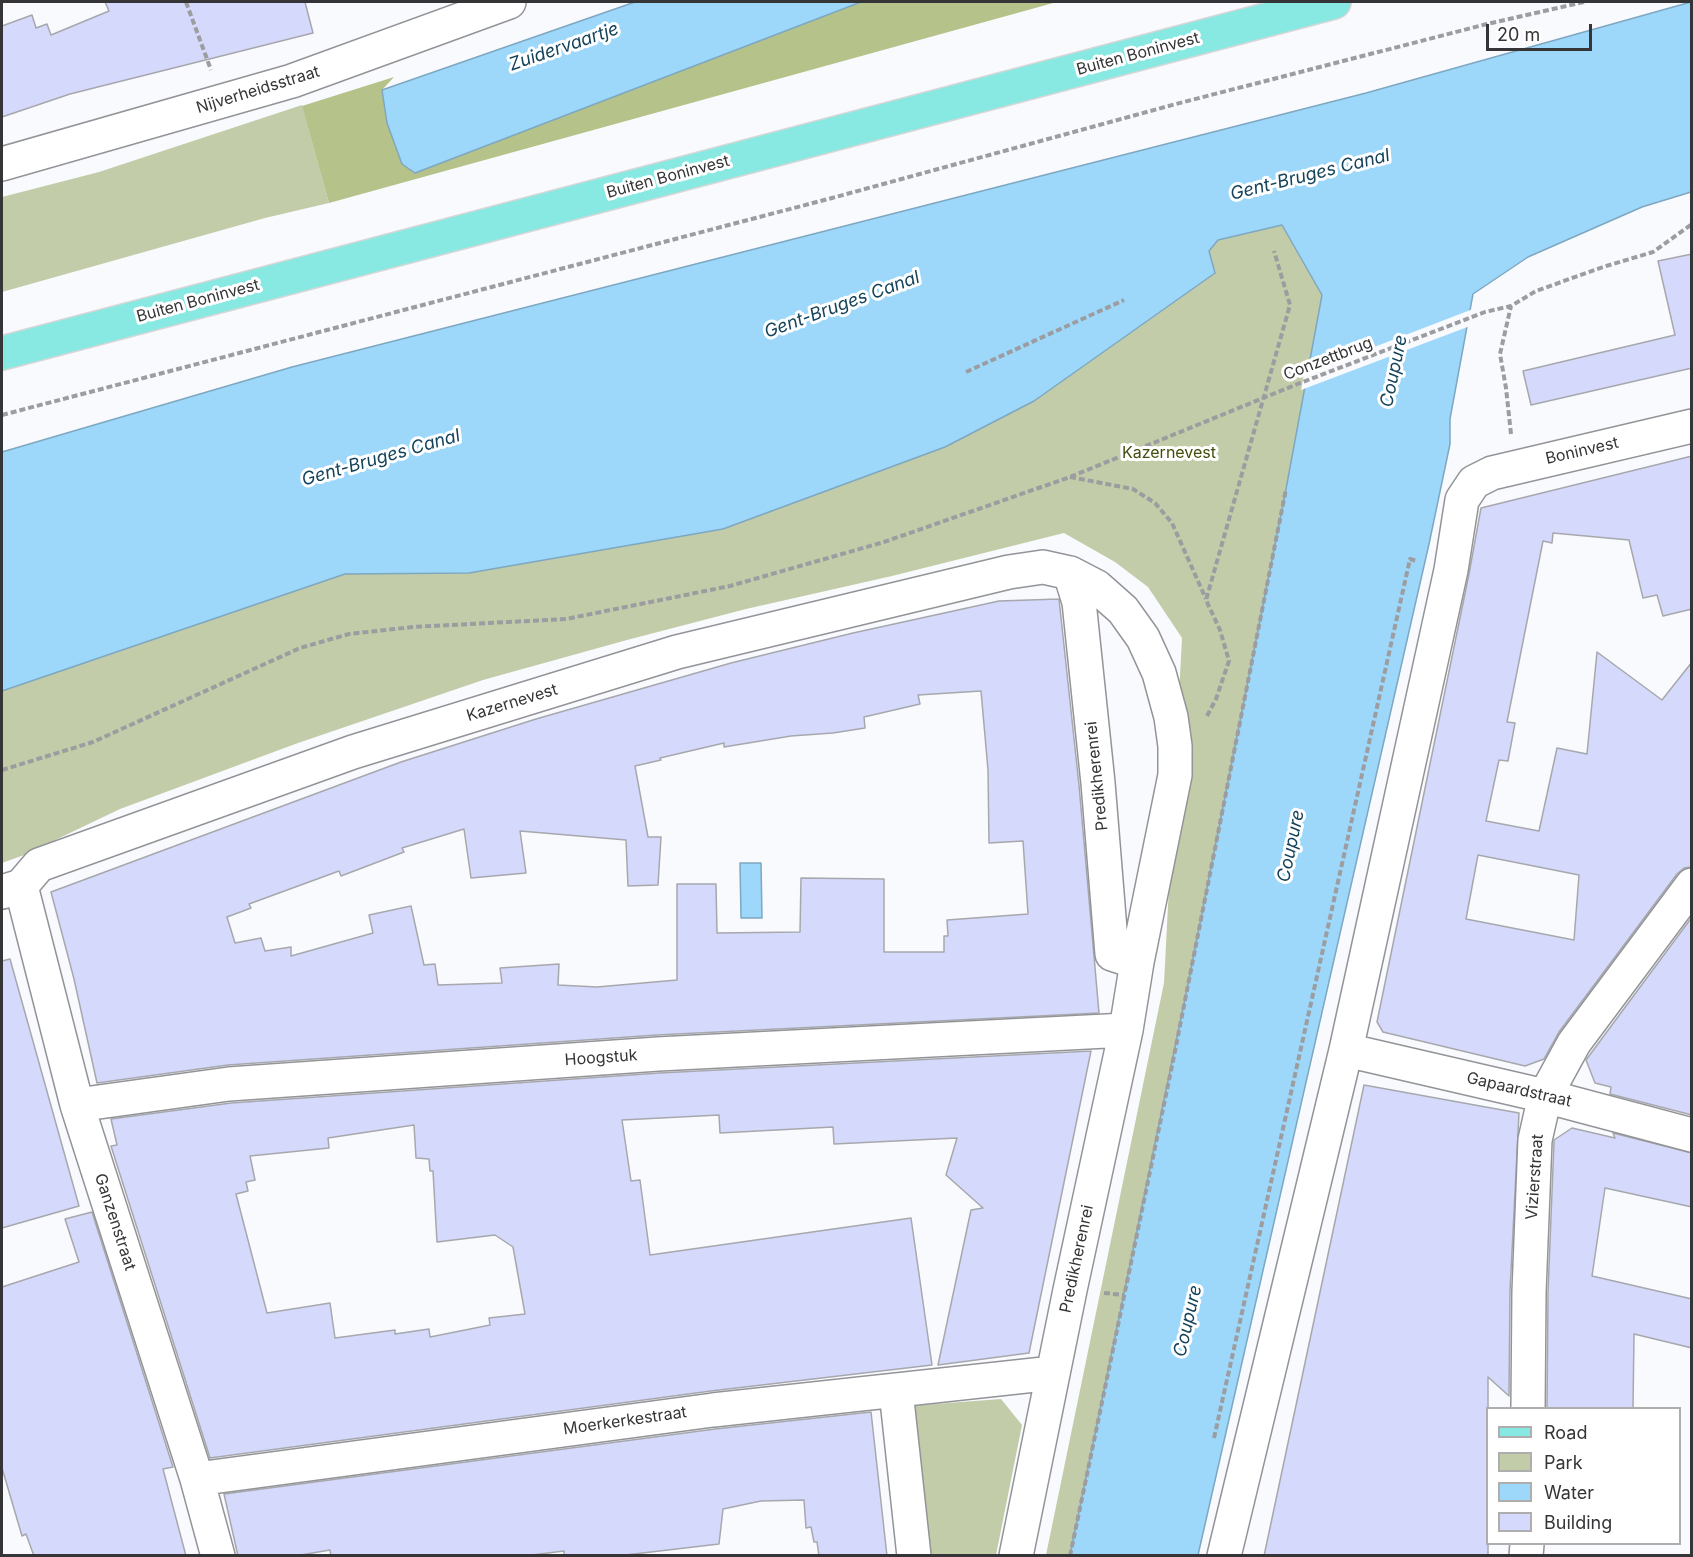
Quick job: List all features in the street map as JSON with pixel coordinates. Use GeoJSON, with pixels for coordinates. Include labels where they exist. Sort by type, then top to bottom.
{"type":"FeatureCollection","features":[{"type":"Feature","properties":{"kind":"main road","name":"Buiten Boninvest"},"geometry":{"type":"LineString","coordinates":[[2,353],[44,340],[1334,2]]}},
{"type":"Feature","properties":{"kind":"street","name":"Nijverheidsstraat"},"geometry":{"type":"LineString","coordinates":[[2,164],[292,81],[509,2]]}},
{"type":"Feature","properties":{"kind":"street","name":"Boninvest"},"geometry":{"type":"LineString","coordinates":[[1346,1050],[1449,581],[1462,500],[1474,482],[1492,474],[1692,426]]}},
{"type":"Feature","properties":{"kind":"street","name":"Kazernevest"},"geometry":{"type":"LineString","coordinates":[[11,889],[39,865],[353,752],[676,652],[1009,572],[1057,570]]}},
{"type":"Feature","properties":{"kind":"street","name":"Predikherenrei"},"geometry":{"type":"LineString","coordinates":[[1057,570],[1079,603],[1098,783],[1112,954],[1137,962]]}},
{"type":"Feature","properties":{"kind":"street","name":"Predikherenrei"},"geometry":{"type":"LineString","coordinates":[[1016,1556],[1126,1030],[1137,962],[1175,775],[1175,746],[1171,717],[1159,673],[1143,638],[1123,610],[1097,587],[1057,570]]}},
{"type":"Feature","properties":{"kind":"street","name":"Vizierstraat"},"geometry":{"type":"LineString","coordinates":[[1528,1407],[1534,1140],[1545,1096],[1574,1043],[1692,885]]}},
{"type":"Feature","properties":{"kind":"street","name":"Ganzenstraat"},"geometry":{"type":"LineString","coordinates":[[11,889],[77,1105],[197,1479],[218,1556]]}},
{"type":"Feature","properties":{"kind":"street","name":"Hoogstuk"},"geometry":{"type":"LineString","coordinates":[[77,1105],[253,1082],[658,1053],[1126,1030]]}},
{"type":"Feature","properties":{"kind":"street","name":"Gapaardstraat"},"geometry":{"type":"LineString","coordinates":[[1346,1050],[1545,1096],[1692,1135]]}},
{"type":"Feature","properties":{"kind":"street"},"geometry":{"type":"LineString","coordinates":[[1224,1556],[1346,1050]]}},
{"type":"Feature","properties":{"kind":"street","name":"Moerkerkestraat"},"geometry":{"type":"LineString","coordinates":[[197,1479],[713,1410],[1053,1373]]}},
{"type":"Feature","properties":{"kind":"street"},"geometry":{"type":"LineString","coordinates":[[896,1391],[914,1556]]}},
{"type":"Feature","properties":{"kind":"path"},"geometry":{"type":"LineString","coordinates":[[186,2],[222,101]]}},
{"type":"Feature","properties":{"kind":"path"},"geometry":{"type":"LineString","coordinates":[[2,415],[844,195],[1188,101],[1487,24],[1584,2]]}},
{"type":"Feature","properties":{"kind":"path","name":"Conzettbrug"},"geometry":{"type":"LineString","coordinates":[[2,770],[93,742],[300,648],[349,634],[413,627],[566,619],[730,586],[884,542],[1070,477],[1281,390],[1485,312],[1511,306],[1536,291],[1653,252],[1692,224]]}},
{"type":"Feature","properties":{"kind":"path"},"geometry":{"type":"LineString","coordinates":[[1206,600],[1290,305],[1274,251]]}},
{"type":"Feature","properties":{"kind":"path"},"geometry":{"type":"LineString","coordinates":[[966,372],[1124,300]]}},
{"type":"Feature","properties":{"kind":"path"},"geometry":{"type":"LineString","coordinates":[[1511,306],[1500,354],[1514,467]]}},
{"type":"Feature","properties":{"kind":"path"},"geometry":{"type":"LineString","coordinates":[[1070,477],[1133,489],[1155,503],[1172,523],[1220,630],[1229,661],[1216,699],[1206,719]]}},
{"type":"Feature","properties":{"kind":"path"},"geometry":{"type":"LineString","coordinates":[[1070,1556],[1174,1056],[1286,489]]}},
{"type":"Feature","properties":{"kind":"path"},"geometry":{"type":"LineString","coordinates":[[1213,1440],[1410,559]]}},
{"type":"Feature","properties":{"kind":"green space"},"geometry":{"type":"Polygon","coordinates":[[[861,2],[1057,2],[329,203],[302,106],[394,77],[382,90],[415,173],[861,2]]]}},
{"type":"Feature","properties":{"kind":"green space"},"geometry":{"type":"Polygon","coordinates":[[[302,105],[329,203],[265,218],[2,292],[2,197],[99,172],[302,105]]]}},
{"type":"Feature","properties":{"kind":"green space","name":"Kazernevest"},"geometry":{"type":"Polygon","coordinates":[[[1282,225],[1322,295],[1185,999],[1070,1555],[1046,1555],[1164,983],[1182,638],[1148,587],[1115,562],[1064,533],[892,576],[746,609],[627,640],[483,680],[298,743],[120,809],[24,855],[2,863],[2,691],[345,574],[469,573],[723,529],[945,447],[1034,401],[1215,273],[1209,251],[1218,240],[1282,225]]]}},
{"type":"Feature","properties":{"kind":"green space"},"geometry":{"type":"Polygon","coordinates":[[[1001,1399],[1022,1425],[996,1555],[923,1555],[908,1406],[1001,1399]]]}},
{"type":"Feature","properties":{"kind":"water","name":"Zuidervaartje"},"geometry":{"type":"Polygon","coordinates":[[[635,2],[861,2],[415,173],[402,164],[387,123],[382,90],[635,2]]]}},
{"type":"Feature","properties":{"kind":"water"},"geometry":{"type":"Polygon","coordinates":[[[1691,2],[1691,192],[1642,207],[1528,257],[1473,294],[1450,419],[1450,444],[1429,544],[1198,1555],[1070,1555],[1185,999],[1322,295],[1282,225],[1218,240],[1209,251],[1215,273],[1034,401],[945,447],[723,529],[469,573],[345,574],[2,691],[2,452],[292,367],[1366,93],[1691,2]]]}},
{"type":"Feature","properties":{"kind":"water"},"geometry":{"type":"Polygon","coordinates":[[[740,863],[761,863],[762,918],[741,918],[740,863]]]}},
{"type":"Feature","properties":{"kind":"pier"},"geometry":{"type":"Polygon","coordinates":[[[1473,309],[1470,326],[1301,390],[1304,374],[1473,309]]]}},
{"type":"Feature","properties":{"kind":"building"},"geometry":{"type":"Polygon","coordinates":[[[105,2],[305,2],[313,33],[70,94],[2,117],[2,26],[32,15],[36,28],[47,24],[51,35],[109,11],[105,2]]]}},
{"type":"Feature","properties":{"kind":"building"},"geometry":{"type":"Polygon","coordinates":[[[1692,254],[1692,368],[1531,405],[1523,371],[1675,335],[1658,261],[1692,254]]]}},
{"type":"Feature","properties":{"kind":"building"},"geometry":{"type":"Polygon","coordinates":[[[1692,456],[1692,609],[1663,616],[1657,595],[1643,598],[1629,540],[1553,533],[1552,543],[1543,541],[1507,722],[1515,723],[1508,761],[1499,760],[1486,821],[1539,831],[1557,748],[1587,754],[1597,652],[1662,700],[1692,662],[1692,867],[1684,868],[1677,874],[1559,1032],[1544,1059],[1525,1066],[1383,1032],[1377,1022],[1481,508],[1692,456]],[[1478,855],[1466,919],[1574,940],[1579,875],[1478,855]]]}},
{"type":"Feature","properties":{"kind":"building"},"geometry":{"type":"Polygon","coordinates":[[[1059,599],[1079,785],[1099,1013],[657,1035],[228,1065],[97,1083],[74,979],[51,892],[401,762],[536,719],[731,663],[999,601],[1059,599]],[[981,691],[918,695],[920,704],[864,717],[865,728],[791,736],[724,747],[724,743],[635,766],[648,837],[661,837],[658,885],[628,886],[626,840],[520,831],[526,873],[471,878],[464,829],[402,848],[404,852],[341,876],[339,871],[249,904],[251,908],[227,917],[235,943],[261,938],[265,951],[291,947],[291,956],[373,933],[369,915],[411,906],[424,965],[435,964],[438,985],[502,983],[500,968],[559,964],[558,985],[597,987],[677,980],[677,884],[716,884],[717,933],[800,932],[801,878],[884,879],[884,952],[944,952],[944,936],[948,936],[947,920],[1028,914],[1023,841],[989,843],[988,770],[981,691]]]}},
{"type":"Feature","properties":{"kind":"building"},"geometry":{"type":"Polygon","coordinates":[[[1692,917],[1692,1115],[1610,1094],[1611,1087],[1595,1083],[1586,1060],[1692,917]]]}},
{"type":"Feature","properties":{"kind":"building"},"geometry":{"type":"Polygon","coordinates":[[[10,959],[79,1206],[2,1228],[2,961],[10,959]]]}},
{"type":"Feature","properties":{"kind":"building"},"geometry":{"type":"Polygon","coordinates":[[[1091,1051],[1029,1353],[938,1365],[971,1210],[983,1208],[946,1175],[957,1138],[834,1144],[833,1127],[720,1133],[719,1115],[622,1120],[631,1181],[640,1180],[650,1255],[911,1218],[932,1365],[711,1391],[210,1458],[111,1146],[117,1145],[111,1119],[231,1103],[659,1073],[1091,1051]],[[414,1125],[328,1138],[329,1148],[250,1156],[255,1180],[246,1182],[248,1191],[236,1194],[267,1313],[330,1303],[335,1338],[395,1330],[395,1334],[429,1329],[430,1337],[490,1325],[489,1318],[525,1314],[513,1247],[495,1235],[437,1242],[433,1171],[430,1171],[429,1159],[416,1158],[414,1125]]]}},
{"type":"Feature","properties":{"kind":"building"},"geometry":{"type":"Polygon","coordinates":[[[1364,1085],[1519,1113],[1510,1291],[1509,1396],[1488,1377],[1486,1545],[1488,1545],[1488,1556],[1264,1556],[1364,1085]]]}},
{"type":"Feature","properties":{"kind":"building"},"geometry":{"type":"Polygon","coordinates":[[[1572,1128],[1615,1138],[1613,1133],[1692,1153],[1692,1207],[1605,1188],[1592,1276],[1692,1299],[1692,1348],[1634,1334],[1633,1407],[1547,1407],[1548,1292],[1554,1140],[1572,1128]]]}},
{"type":"Feature","properties":{"kind":"building"},"geometry":{"type":"Polygon","coordinates":[[[92,1212],[173,1467],[163,1469],[186,1556],[34,1556],[26,1534],[22,1536],[2,1468],[2,1287],[79,1262],[65,1219],[92,1212]]]}},
{"type":"Feature","properties":{"kind":"building"},"geometry":{"type":"Polygon","coordinates":[[[871,1412],[887,1556],[819,1556],[811,1527],[806,1528],[804,1500],[761,1501],[723,1509],[719,1544],[617,1556],[564,1556],[564,1551],[524,1556],[331,1556],[330,1550],[295,1556],[238,1556],[224,1494],[715,1429],[871,1412]]]}},
{"type":"Feature","properties":{"kind":"water label","name":"Gent-Bruges Canal"},"geometry":{"type":"Point","coordinates":[1310,175]}},
{"type":"Feature","properties":{"kind":"water label","name":"Gent-Bruges Canal"},"geometry":{"type":"Point","coordinates":[842,305]}},
{"type":"Feature","properties":{"kind":"water label","name":"Coupure"},"geometry":{"type":"Point","coordinates":[1394,371]}},
{"type":"Feature","properties":{"kind":"water label","name":"Gent-Bruges Canal"},"geometry":{"type":"Point","coordinates":[381,458]}},
{"type":"Feature","properties":{"kind":"water label","name":"Coupure"},"geometry":{"type":"Point","coordinates":[1291,846]}},
{"type":"Feature","properties":{"kind":"water label","name":"Coupure"},"geometry":{"type":"Point","coordinates":[1188,1321]}}]}
